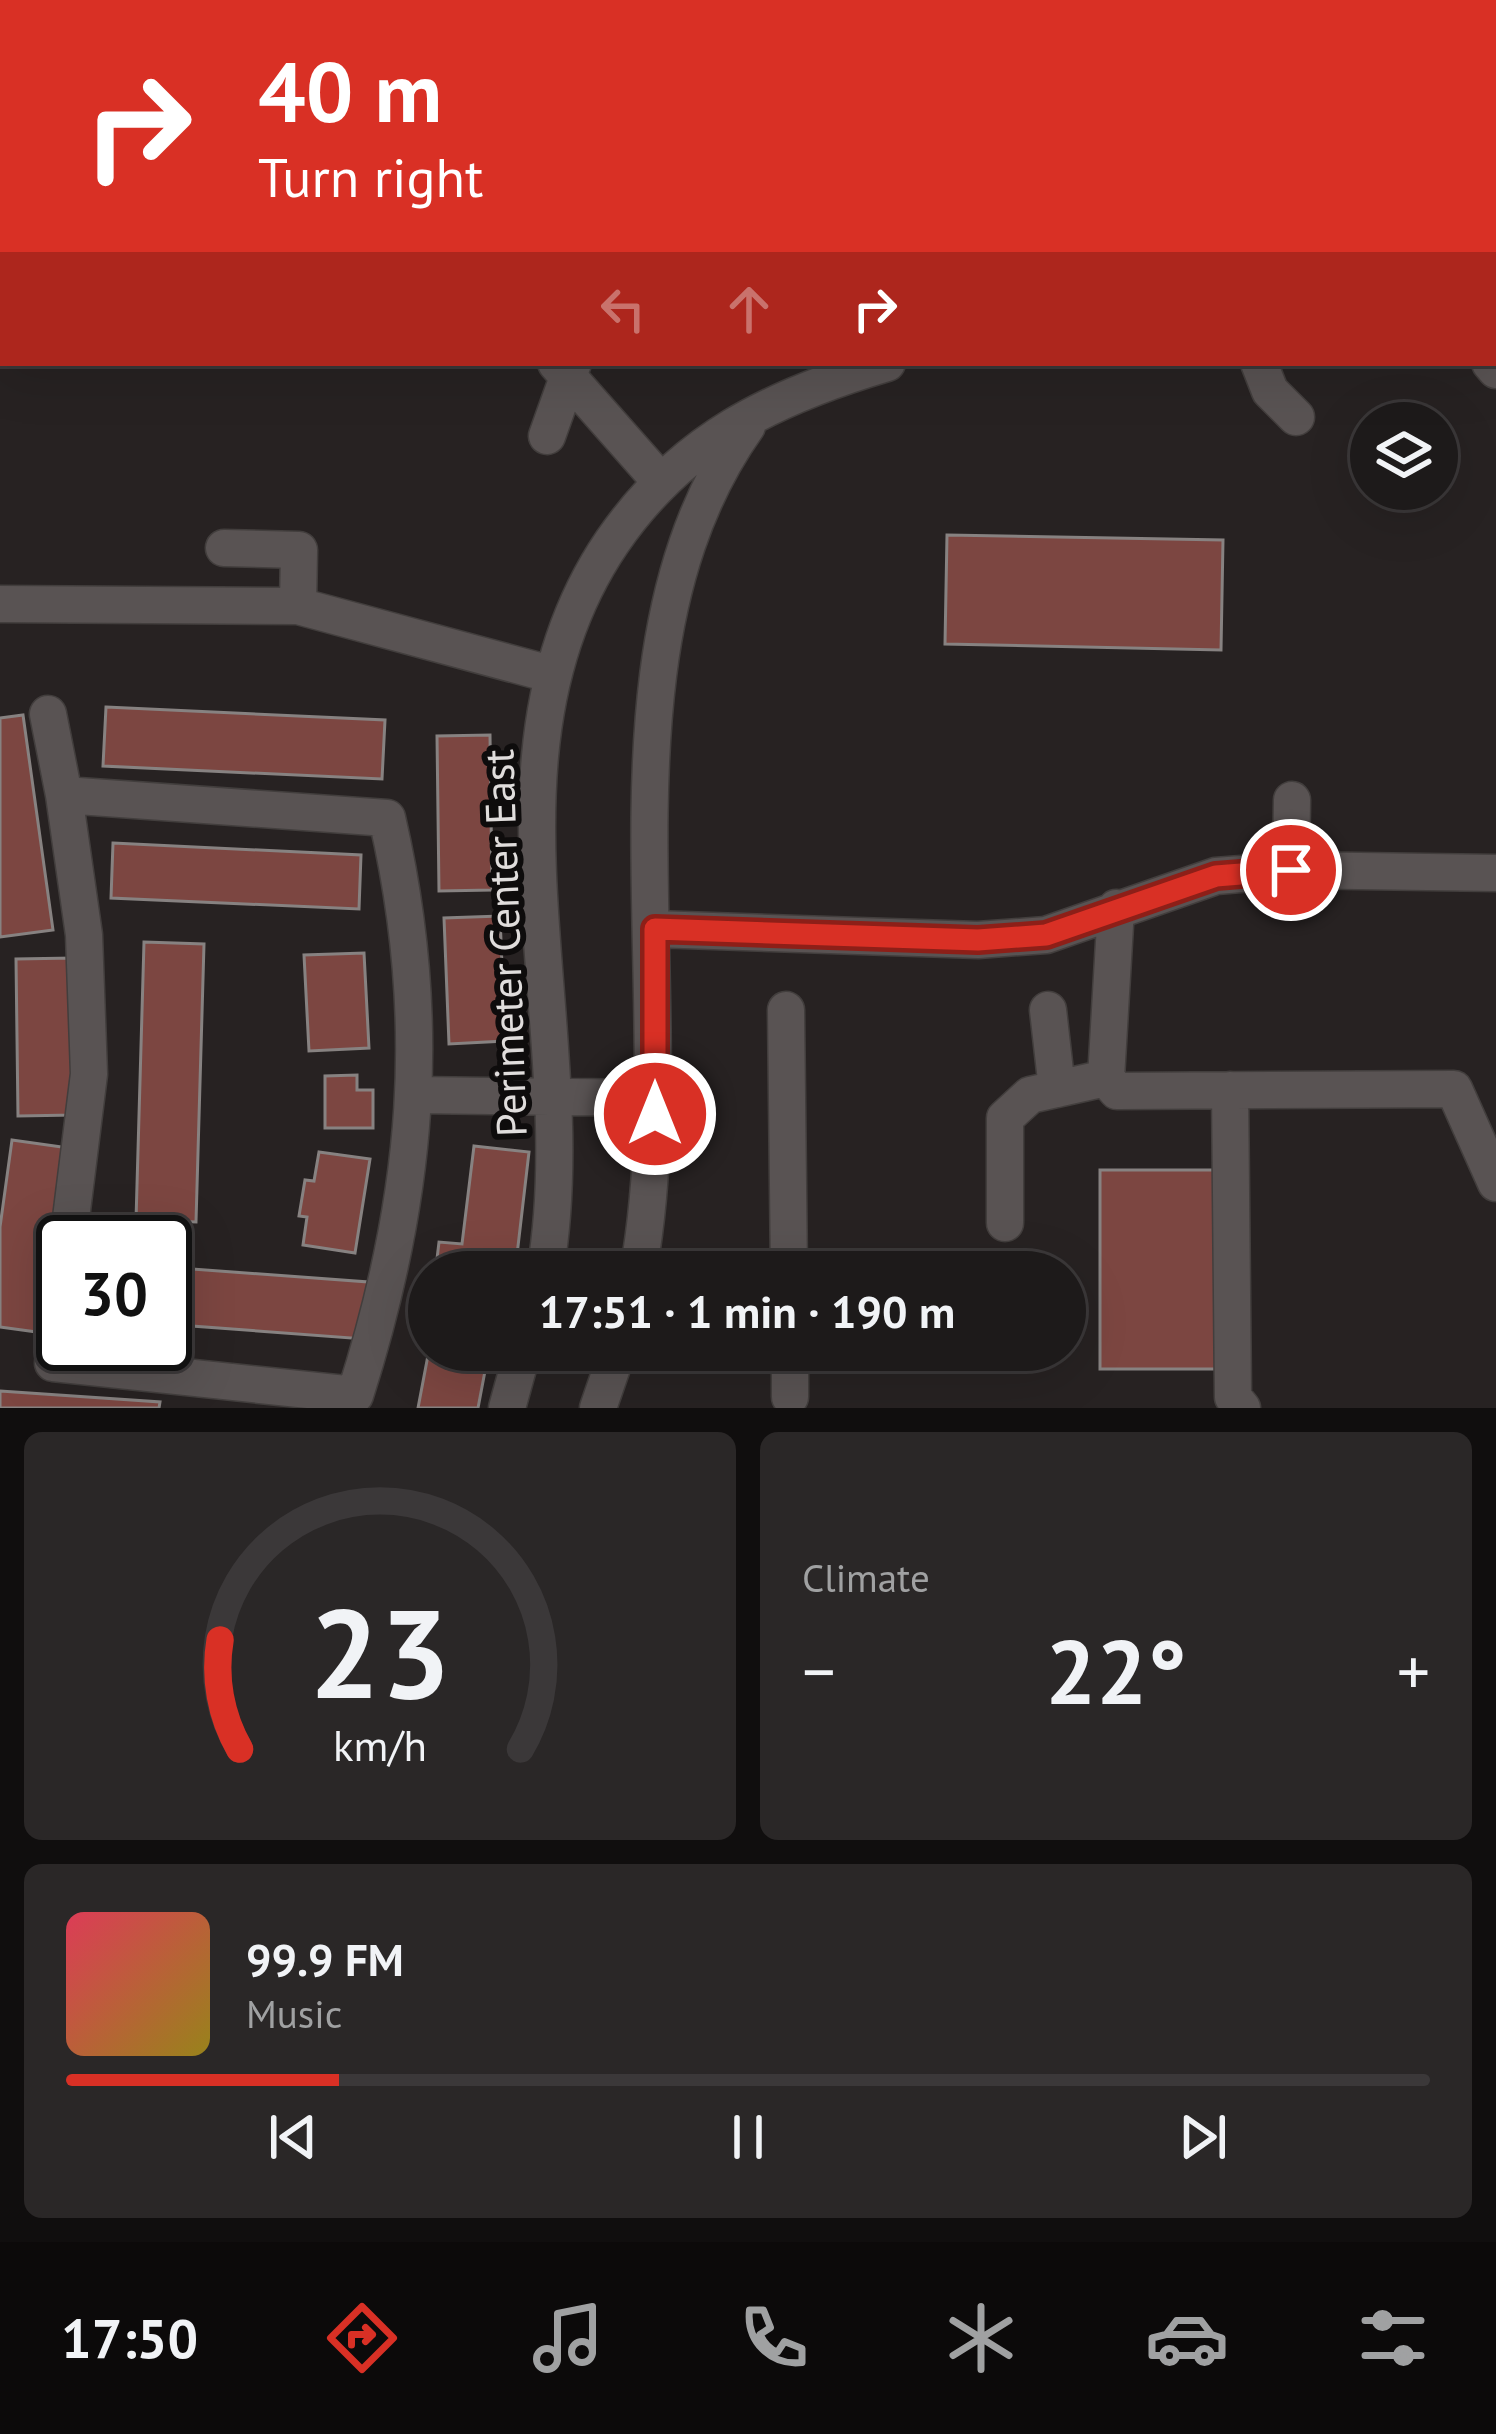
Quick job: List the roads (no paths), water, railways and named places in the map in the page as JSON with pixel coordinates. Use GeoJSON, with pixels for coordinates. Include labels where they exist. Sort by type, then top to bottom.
{"type":"FeatureCollection","features":[{"type":"Feature","properties":{"kind":"street","name":"Perimeter Center East"},"geometry":{"type":"LineString","coordinates":[[549,1251],[555,1215],[555,1096],[537,786],[550,674],[570,615],[643,497],[661,482],[761,406],[878,366]]}},
{"type":"Feature","properties":{"kind":"street"},"geometry":{"type":"LineString","coordinates":[[1259,366],[1270,391],[1296,417]]}},
{"type":"Feature","properties":{"kind":"street"},"geometry":{"type":"LineString","coordinates":[[547,436],[564,368]]}},
{"type":"Feature","properties":{"kind":"street"},"geometry":{"type":"LineString","coordinates":[[564,368],[661,482]]}},
{"type":"Feature","properties":{"kind":"street"},"geometry":{"type":"LineString","coordinates":[[642,1251],[655,1098],[650,794],[658,661],[682,554],[720,464],[761,406]]}},
{"type":"Feature","properties":{"kind":"street"},"geometry":{"type":"LineString","coordinates":[[224,548],[299,550],[298,606]]}},
{"type":"Feature","properties":{"kind":"street"},"geometry":{"type":"LineString","coordinates":[[0,604],[298,606],[550,674]]}},
{"type":"Feature","properties":{"kind":"street"},"geometry":{"type":"LineString","coordinates":[[48,714],[84,935],[89,1074],[71,1215]]}},
{"type":"Feature","properties":{"kind":"street"},"geometry":{"type":"LineString","coordinates":[[64,795],[387,818],[405,897],[417,1095],[390,1285],[356,1395],[129,1371]]}},
{"type":"Feature","properties":{"kind":"street"},"geometry":{"type":"LineString","coordinates":[[1291,870],[1292,800]]}},
{"type":"Feature","properties":{"kind":"street"},"geometry":{"type":"LineString","coordinates":[[655,929],[978,940],[1046,935],[1216,876],[1291,870],[1496,873]]}},
{"type":"Feature","properties":{"kind":"street"},"geometry":{"type":"LineString","coordinates":[[1116,908],[1106,1078],[1117,1091],[1454,1089],[1496,1184]]}},
{"type":"Feature","properties":{"kind":"street"},"geometry":{"type":"LineString","coordinates":[[786,1010],[789,1251]]}},
{"type":"Feature","properties":{"kind":"street"},"geometry":{"type":"LineString","coordinates":[[1048,1010],[1057,1089]]}},
{"type":"Feature","properties":{"kind":"street"},"geometry":{"type":"LineString","coordinates":[[1005,1222],[1005,1118],[1030,1095],[1106,1078]]}},
{"type":"Feature","properties":{"kind":"street"},"geometry":{"type":"LineString","coordinates":[[1230,1090],[1233,1397],[1242,1408]]}},
{"type":"Feature","properties":{"kind":"street"},"geometry":{"type":"LineString","coordinates":[[417,1095],[655,1098]]}},
{"type":"Feature","properties":{"kind":"street"},"geometry":{"type":"LineString","coordinates":[[507,1408],[517,1371]]}},
{"type":"Feature","properties":{"kind":"street"},"geometry":{"type":"LineString","coordinates":[[598,1408],[611,1371]]}},
{"type":"Feature","properties":{"kind":"street"},"geometry":{"type":"LineString","coordinates":[[790,1371],[790,1397]]}}]}
